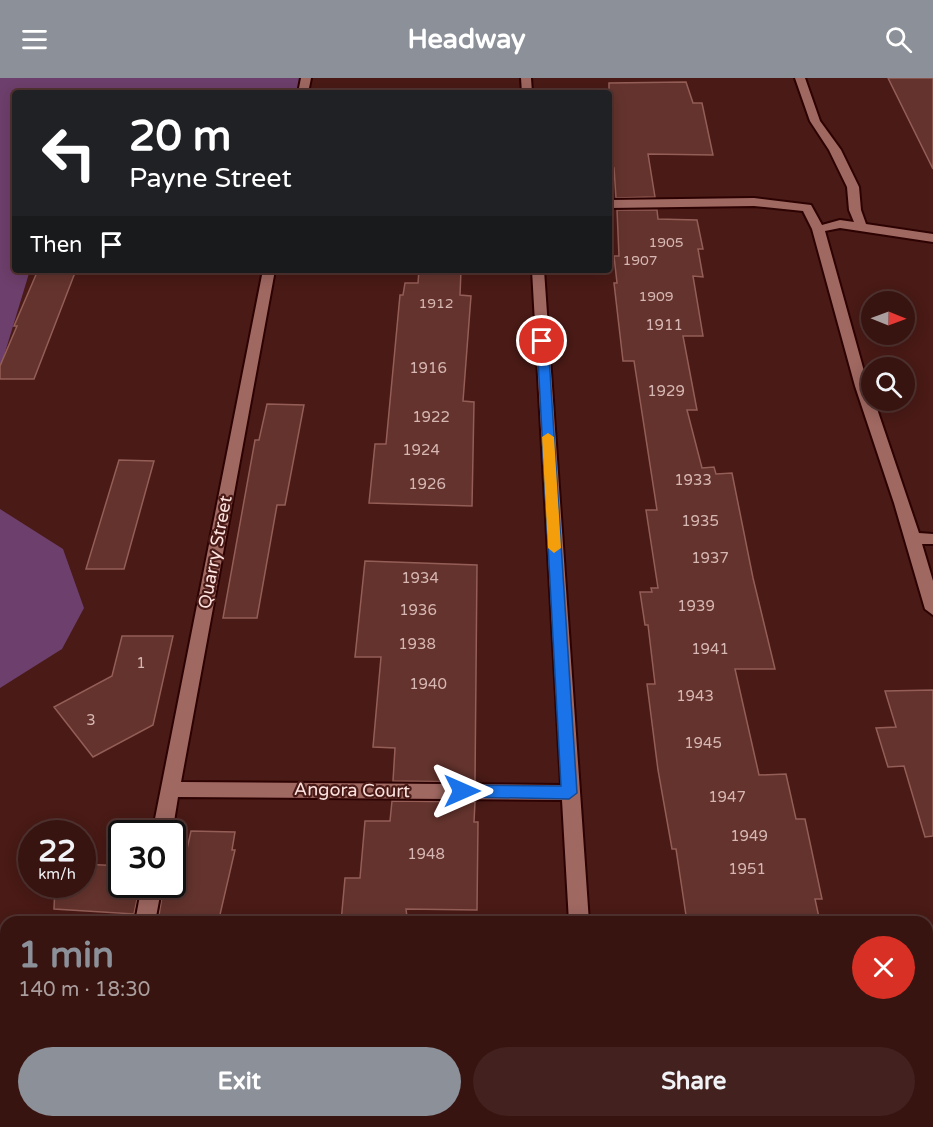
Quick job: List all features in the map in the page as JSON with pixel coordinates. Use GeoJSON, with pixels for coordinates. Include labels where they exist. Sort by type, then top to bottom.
{"type":"FeatureCollection","features":[{"type":"Feature","properties":{"kind":"street"},"geometry":{"type":"LineString","coordinates":[[800,78],[815,121],[835,150],[853,187],[855,210],[861,226]]}},
{"type":"Feature","properties":{"kind":"street"},"geometry":{"type":"LineString","coordinates":[[612,204],[754,202],[807,208],[818,229],[862,386],[933,609]]}},
{"type":"Feature","properties":{"kind":"street"},"geometry":{"type":"LineString","coordinates":[[818,229],[840,224],[933,238]]}},
{"type":"Feature","properties":{"kind":"street","name":"Quarry Street"},"geometry":{"type":"LineString","coordinates":[[164,820],[268,273]]}},
{"type":"Feature","properties":{"kind":"street"},"geometry":{"type":"LineString","coordinates":[[538,273],[569,793],[579,916]]}},
{"type":"Feature","properties":{"kind":"street"},"geometry":{"type":"LineString","coordinates":[[912,538],[933,539]]}},
{"type":"Feature","properties":{"kind":"street","name":"Angora Court"},"geometry":{"type":"LineString","coordinates":[[170,789],[569,793]]}},
{"type":"Feature","properties":{"kind":"street"},"geometry":{"type":"LineString","coordinates":[[146,916],[150,898]]}},
{"type":"Feature","properties":{"kind":"shaded area"},"geometry":{"type":"Polygon","coordinates":[[[0,78],[300,78],[298,90],[12,90],[12,273],[29,273],[0,369],[0,78]]]}},
{"type":"Feature","properties":{"kind":"shaded area"},"geometry":{"type":"Polygon","coordinates":[[[0,509],[63,549],[84,608],[62,649],[0,688],[0,509]]]}},
{"type":"Feature","properties":{"kind":"building"},"geometry":{"type":"Polygon","coordinates":[[[888,78],[933,78],[933,169],[888,78]]]}},
{"type":"Feature","properties":{"kind":"building"},"geometry":{"type":"Polygon","coordinates":[[[686,82],[693,103],[702,103],[713,155],[648,154],[655,197],[616,198],[614,168],[612,168],[612,90],[609,90],[609,83],[686,82]]]}},
{"type":"Feature","properties":{"kind":"building"},"geometry":{"type":"Polygon","coordinates":[[[617,210],[657,210],[658,219],[697,220],[703,249],[698,249],[703,277],[693,276],[703,336],[683,336],[697,410],[687,410],[702,468],[714,467],[716,474],[732,473],[753,578],[775,669],[735,669],[759,775],[786,774],[796,819],[805,819],[822,899],[815,899],[819,916],[686,916],[676,849],[672,849],[658,770],[647,684],[655,684],[648,625],[645,625],[640,592],[652,592],[651,588],[658,588],[646,510],[657,510],[634,361],[623,361],[614,283],[617,283],[614,256],[619,256],[617,210]]]}},
{"type":"Feature","properties":{"kind":"building"},"geometry":{"type":"Polygon","coordinates":[[[37,273],[75,273],[34,379],[0,379],[0,366],[17,326],[14,326],[37,273]]]}},
{"type":"Feature","properties":{"kind":"building"},"geometry":{"type":"Polygon","coordinates":[[[419,273],[461,273],[460,295],[471,296],[463,401],[474,402],[472,506],[369,503],[375,444],[386,444],[400,295],[403,295],[405,283],[418,283],[419,273]]]}},
{"type":"Feature","properties":{"kind":"building"},"geometry":{"type":"Polygon","coordinates":[[[267,404],[304,405],[285,505],[277,505],[257,618],[223,618],[255,440],[259,440],[267,404]]]}},
{"type":"Feature","properties":{"kind":"building"},"geometry":{"type":"Polygon","coordinates":[[[119,460],[154,461],[124,569],[86,569],[119,460]]]}},
{"type":"Feature","properties":{"kind":"building"},"geometry":{"type":"Polygon","coordinates":[[[365,561],[477,565],[475,782],[393,781],[395,748],[373,747],[381,657],[355,657],[365,561]]]}},
{"type":"Feature","properties":{"kind":"building"},"geometry":{"type":"Polygon","coordinates":[[[122,636],[173,636],[153,725],[93,757],[54,707],[112,676],[122,636]]]}},
{"type":"Feature","properties":{"kind":"building"},"geometry":{"type":"Polygon","coordinates":[[[933,690],[933,836],[925,837],[904,766],[888,767],[876,728],[896,727],[885,691],[933,690]]]}},
{"type":"Feature","properties":{"kind":"building"},"geometry":{"type":"Polygon","coordinates":[[[392,801],[475,802],[474,822],[478,822],[477,910],[406,909],[407,916],[342,916],[345,878],[360,878],[365,821],[390,821],[392,801]]]}},
{"type":"Feature","properties":{"kind":"building"},"geometry":{"type":"Polygon","coordinates":[[[191,831],[235,832],[232,850],[235,850],[220,916],[159,915],[162,898],[186,898],[186,854],[191,831]]]}},
{"type":"Feature","properties":{"kind":"building"},"geometry":{"type":"Polygon","coordinates":[[[96,865],[108,865],[108,898],[137,898],[134,914],[54,909],[54,898],[96,898],[96,865]]]}},
{"type":"Feature","properties":{"kind":"slow traffic"},"geometry":{"type":"LineString","coordinates":[[548,437],[554,548]]}},
{"type":"Feature","properties":{"kind":"route"},"geometry":{"type":"LineString","coordinates":[[462,791],[569,793],[542,341]]}}]}
